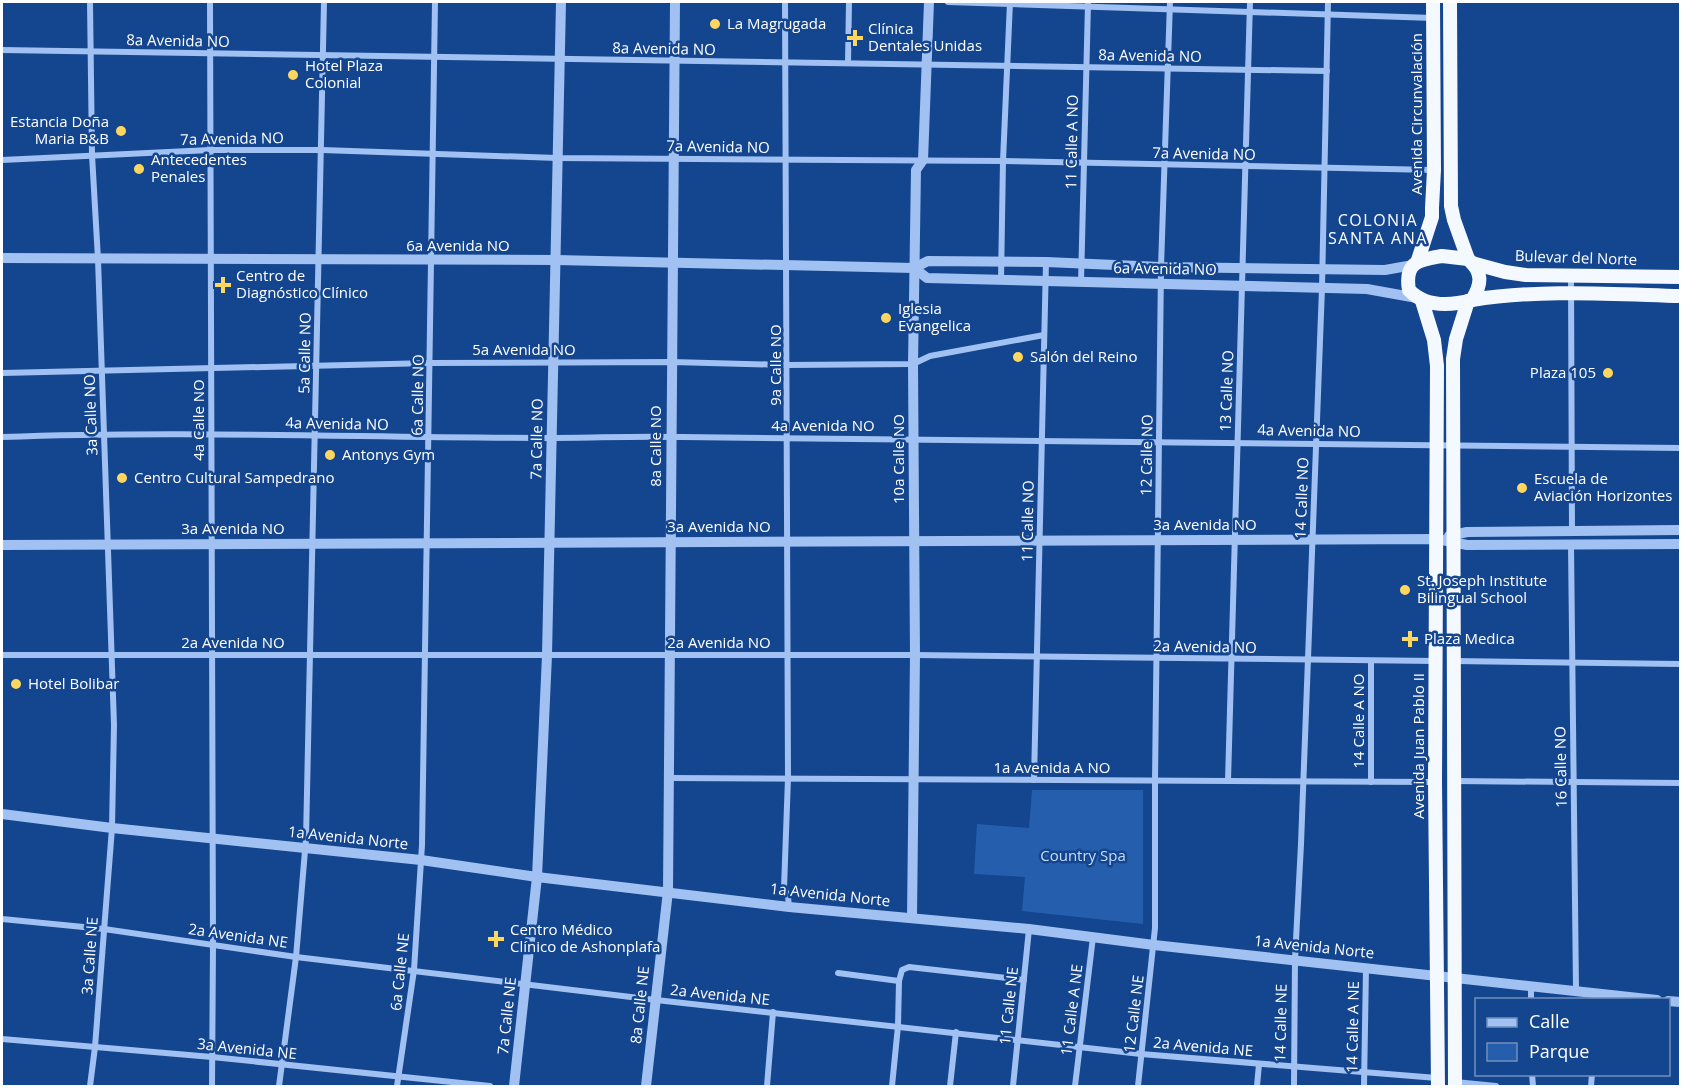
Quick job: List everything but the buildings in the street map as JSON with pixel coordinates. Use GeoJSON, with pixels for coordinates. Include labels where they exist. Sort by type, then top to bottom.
{"type":"FeatureCollection","features":[{"type":"Feature","properties":{"kind":"highway","name":"Avenida Circunvalación"},"geometry":{"type":"LineString","coordinates":[[1416,262],[1431,217],[1434,170],[1433,2]]}},
{"type":"Feature","properties":{"kind":"highway"},"geometry":{"type":"LineString","coordinates":[[1450,2],[1451,206],[1470,261],[1480,277],[1479,288],[1470,300],[1456,339],[1453,359],[1455,1084]]}},
{"type":"Feature","properties":{"kind":"highway"},"geometry":{"type":"LineString","coordinates":[[1434,18],[1438,18],[1441,23],[1442,64],[1450,88]]}},
{"type":"Feature","properties":{"kind":"highway"},"geometry":{"type":"LineString","coordinates":[[1470,261],[1452,256],[1416,262],[1407,280],[1409,290],[1419,300],[1442,304],[1506,295],[1680,296]]}},
{"type":"Feature","properties":{"kind":"highway","name":"Bulevar del Norte"},"geometry":{"type":"LineString","coordinates":[[1470,261],[1505,272],[1526,275],[1680,277]]}},
{"type":"Feature","properties":{"kind":"highway","name":"Avenida Juan Pablo II"},"geometry":{"type":"LineString","coordinates":[[1419,300],[1434,340],[1437,366],[1438,1082]]}},
{"type":"Feature","properties":{"kind":"street","name":"3a Calle NO"},"geometry":{"type":"LineString","coordinates":[[90,2],[92,155],[98,259],[112,655],[114,752],[112,828]]}},
{"type":"Feature","properties":{"kind":"street","name":"4a Calle NO"},"geometry":{"type":"LineString","coordinates":[[210,2],[212,1086]]}},
{"type":"Feature","properties":{"kind":"street","name":"5a Calle NO"},"geometry":{"type":"LineString","coordinates":[[279,1086],[296,957],[305,848],[314,544],[324,2]]}},
{"type":"Feature","properties":{"kind":"street","name":"6a Calle NO"},"geometry":{"type":"LineString","coordinates":[[421,860],[435,2]]}},
{"type":"Feature","properties":{"kind":"street","name":"7a Calle NO"},"geometry":{"type":"LineString","coordinates":[[537,877],[547,655],[561,2]]}},
{"type":"Feature","properties":{"kind":"street","name":"8a Calle NO"},"geometry":{"type":"LineString","coordinates":[[668,891],[675,2]]}},
{"type":"Feature","properties":{"kind":"street","name":"9a Calle NO"},"geometry":{"type":"LineString","coordinates":[[785,2],[788,265],[788,778],[784,888],[788,896],[789,907]]}},
{"type":"Feature","properties":{"kind":"street"},"geometry":{"type":"LineString","coordinates":[[848,63],[849,2]]}},
{"type":"Feature","properties":{"kind":"street","name":"10a Calle NO"},"geometry":{"type":"LineString","coordinates":[[912,918],[915,655],[914,268],[916,170],[923,160],[929,2]]}},
{"type":"Feature","properties":{"kind":"street"},"geometry":{"type":"LineString","coordinates":[[948,2],[1170,5],[1434,18]]}},
{"type":"Feature","properties":{"kind":"street"},"geometry":{"type":"LineString","coordinates":[[1001,280],[1003,161],[1010,2]]}},
{"type":"Feature","properties":{"kind":"street","name":"13 Calle NO"},"geometry":{"type":"LineString","coordinates":[[1228,781],[1250,2]]}},
{"type":"Feature","properties":{"kind":"street","name":"14 Calle NO"},"geometry":{"type":"LineString","coordinates":[[1295,959],[1304,782],[1322,288],[1328,2]]}},
{"type":"Feature","properties":{"kind":"street","name":"11 Calle A NO"},"geometry":{"type":"LineString","coordinates":[[1081,282],[1088,3]]}},
{"type":"Feature","properties":{"kind":"street","name":"12 Calle NO"},"geometry":{"type":"LineString","coordinates":[[1154,945],[1161,267],[1170,5]]}},
{"type":"Feature","properties":{"kind":"street","name":"8a Avenida NO"},"geometry":{"type":"LineString","coordinates":[[2,50],[1327,71]]}},
{"type":"Feature","properties":{"kind":"street","name":"7a Avenida NO"},"geometry":{"type":"LineString","coordinates":[[2,160],[210,150],[321,150],[557,158],[1003,161],[1434,170]]}},
{"type":"Feature","properties":{"kind":"street","name":"6a Avenida NO"},"geometry":{"type":"LineString","coordinates":[[2,258],[673,262],[914,268],[928,261],[1046,262],[1161,267],[1385,270],[1416,262]]}},
{"type":"Feature","properties":{"kind":"street","name":"11 Calle NO"},"geometry":{"type":"LineString","coordinates":[[1034,780],[1046,262]]}},
{"type":"Feature","properties":{"kind":"street","name":"6a Avenida NO"},"geometry":{"type":"LineString","coordinates":[[914,268],[927,278],[1367,289],[1419,300]]}},
{"type":"Feature","properties":{"kind":"street"},"geometry":{"type":"LineString","coordinates":[[1571,276],[1572,531]]}},
{"type":"Feature","properties":{"kind":"street","name":"5a Avenida NO"},"geometry":{"type":"LineString","coordinates":[[2,373],[430,363],[913,364],[930,356],[1044,335]]}},
{"type":"Feature","properties":{"kind":"street","name":"4a Avenida NO"},"geometry":{"type":"LineString","coordinates":[[2,437],[104,433],[552,438],[915,438],[1680,448]]}},
{"type":"Feature","properties":{"kind":"street","name":"3a Avenida NO"},"geometry":{"type":"LineString","coordinates":[[1453,539],[1467,532],[1680,530]]}},
{"type":"Feature","properties":{"kind":"street","name":"3a Avenida NO"},"geometry":{"type":"LineString","coordinates":[[2,546],[1437,539],[1453,539],[1467,545],[1680,544]]}},
{"type":"Feature","properties":{"kind":"street","name":"16 Calle NO"},"geometry":{"type":"LineString","coordinates":[[1571,545],[1576,990]]}},
{"type":"Feature","properties":{"kind":"street","name":"2a Avenida NO"},"geometry":{"type":"LineString","coordinates":[[2,655],[915,655],[1436,661]]}},
{"type":"Feature","properties":{"kind":"street"},"geometry":{"type":"LineString","coordinates":[[1453,660],[1680,664]]}},
{"type":"Feature","properties":{"kind":"street","name":"14 Calle A NO"},"geometry":{"type":"LineString","coordinates":[[1371,661],[1371,782]]}},
{"type":"Feature","properties":{"kind":"street","name":"1a Avenida A NO"},"geometry":{"type":"LineString","coordinates":[[669,778],[1436,782]]}},
{"type":"Feature","properties":{"kind":"street"},"geometry":{"type":"LineString","coordinates":[[1453,781],[1680,783]]}},
{"type":"Feature","properties":{"kind":"street","name":"1a Avenida Norte"},"geometry":{"type":"LineString","coordinates":[[2,814],[112,828],[421,860],[537,877],[789,907],[1029,929],[1154,945],[1576,990],[1594,996],[1636,998]]}},
{"type":"Feature","properties":{"kind":"street","name":"3a Calle NE"},"geometry":{"type":"LineString","coordinates":[[90,1086],[112,828]]}},
{"type":"Feature","properties":{"kind":"street","name":"6a Calle NE"},"geometry":{"type":"LineString","coordinates":[[397,1086],[414,970],[421,860]]}},
{"type":"Feature","properties":{"kind":"street","name":"7a Calle NE"},"geometry":{"type":"LineString","coordinates":[[514,1086],[537,877]]}},
{"type":"Feature","properties":{"kind":"street","name":"8a Calle NE"},"geometry":{"type":"LineString","coordinates":[[646,1086],[668,891]]}},
{"type":"Feature","properties":{"kind":"street","name":"2a Avenida NE"},"geometry":{"type":"LineString","coordinates":[[2,919],[104,929],[296,957],[656,1000],[1141,1054],[1364,1072],[1438,1082]]}},
{"type":"Feature","properties":{"kind":"street","name":"11 Calle NE"},"geometry":{"type":"LineString","coordinates":[[1013,1086],[1029,929]]}},
{"type":"Feature","properties":{"kind":"street","name":"11 Calle A NE"},"geometry":{"type":"LineString","coordinates":[[1075,1086],[1093,937]]}},
{"type":"Feature","properties":{"kind":"street","name":"12 Calle NE"},"geometry":{"type":"LineString","coordinates":[[1138,1086],[1154,945]]}},
{"type":"Feature","properties":{"kind":"street","name":"14 Calle NE"},"geometry":{"type":"LineString","coordinates":[[1294,1086],[1292,1066],[1295,959]]}},
{"type":"Feature","properties":{"kind":"street"},"geometry":{"type":"LineString","coordinates":[[892,1086],[898,1026],[899,981],[902,970],[909,967],[1024,980]]}},
{"type":"Feature","properties":{"kind":"street","name":"14 Calle A NE"},"geometry":{"type":"LineString","coordinates":[[1364,1086],[1366,968]]}},
{"type":"Feature","properties":{"kind":"street"},"geometry":{"type":"LineString","coordinates":[[838,973],[899,981]]}},
{"type":"Feature","properties":{"kind":"street"},"geometry":{"type":"LineString","coordinates":[[1531,986],[1531,998]]}},
{"type":"Feature","properties":{"kind":"street"},"geometry":{"type":"LineString","coordinates":[[767,1086],[773,1012]]}},
{"type":"Feature","properties":{"kind":"street"},"geometry":{"type":"LineString","coordinates":[[950,1086],[956,1032]]}},
{"type":"Feature","properties":{"kind":"street","name":"3a Avenida NE"},"geometry":{"type":"LineString","coordinates":[[2,1039],[212,1057],[490,1086]]}},
{"type":"Feature","properties":{"kind":"street"},"geometry":{"type":"LineString","coordinates":[[1257,1086],[1259,1064]]}},
{"type":"Feature","properties":{"kind":"street"},"geometry":{"type":"LineString","coordinates":[[1455,1084],[1496,1086]]}},
{"type":"Feature","properties":{"kind":"green space","name":"Country Spa"},"geometry":{"type":"Polygon","coordinates":[[[1032,790],[1143,790],[1143,924],[1022,911],[1025,877],[974,874],[977,824],[1029,828],[1032,790]]]}},
{"type":"Feature","properties":{"kind":"place","name":"La Magrugada"},"geometry":{"type":"Point","coordinates":[715,24]}},
{"type":"Feature","properties":{"kind":"place","name":"Clínica Dentales Unidas"},"geometry":{"type":"Point","coordinates":[855,38]}},
{"type":"Feature","properties":{"kind":"place","name":"Hotel Plaza Colonial"},"geometry":{"type":"Point","coordinates":[293,75]}},
{"type":"Feature","properties":{"kind":"place","name":"Estancia Doña Maria B&B"},"geometry":{"type":"Point","coordinates":[121,131]}},
{"type":"Feature","properties":{"kind":"place","name":"Antecedentes Penales"},"geometry":{"type":"Point","coordinates":[139,169]}},
{"type":"Feature","properties":{"kind":"place","name":"Centro de Diagnóstico Clínico"},"geometry":{"type":"Point","coordinates":[223,285]}},
{"type":"Feature","properties":{"kind":"place","name":"Iglesia Evangelica"},"geometry":{"type":"Point","coordinates":[886,318]}},
{"type":"Feature","properties":{"kind":"place","name":"Salón del Reino"},"geometry":{"type":"Point","coordinates":[1018,357]}},
{"type":"Feature","properties":{"kind":"place","name":"Plaza 105"},"geometry":{"type":"Point","coordinates":[1608,373]}},
{"type":"Feature","properties":{"kind":"place","name":"Antonys Gym"},"geometry":{"type":"Point","coordinates":[330,455]}},
{"type":"Feature","properties":{"kind":"place","name":"Centro Cultural Sampedrano"},"geometry":{"type":"Point","coordinates":[122,478]}},
{"type":"Feature","properties":{"kind":"place","name":"Escuela de Aviación Horizontes"},"geometry":{"type":"Point","coordinates":[1522,488]}},
{"type":"Feature","properties":{"kind":"place","name":"St. Joseph Institute Bilingual School"},"geometry":{"type":"Point","coordinates":[1405,590]}},
{"type":"Feature","properties":{"kind":"place","name":"Plaza Medica"},"geometry":{"type":"Point","coordinates":[1410,639]}},
{"type":"Feature","properties":{"kind":"place","name":"Hotel Bolibar"},"geometry":{"type":"Point","coordinates":[16,684]}},
{"type":"Feature","properties":{"kind":"place","name":"Centro Médico Clínico de Ashonplafa"},"geometry":{"type":"Point","coordinates":[496,939]}},
{"type":"Feature","properties":{"kind":"district","name":"COLONIA SANTA ANA"},"geometry":{"type":"Point","coordinates":[1378,229]}}]}
